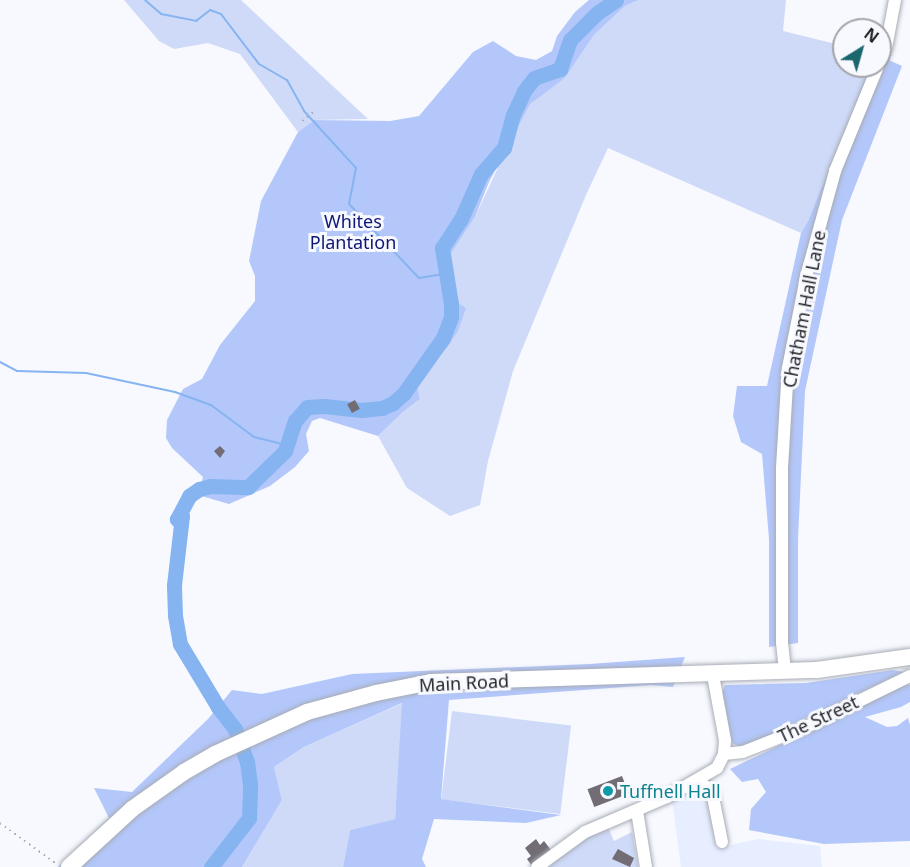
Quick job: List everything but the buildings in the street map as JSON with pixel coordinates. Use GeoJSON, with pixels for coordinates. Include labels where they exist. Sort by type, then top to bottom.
{"type":"FeatureCollection","features":[{"type":"Feature","properties":{"kind":"main road","name":"Main Road"},"geometry":{"type":"LineString","coordinates":[[69,867],[132,808],[184,772],[215,754],[307,712],[376,693],[431,682],[817,670],[910,657]]}},
{"type":"Feature","properties":{"kind":"street","name":"Chatham Hall Lane"},"geometry":{"type":"LineString","coordinates":[[891,18],[896,0]]}},
{"type":"Feature","properties":{"kind":"street","name":"Chatham Hall Lane"},"geometry":{"type":"LineString","coordinates":[[785,671],[782,642],[782,480],[788,369],[807,273],[835,171],[873,78]]}},
{"type":"Feature","properties":{"kind":"street"},"geometry":{"type":"LineString","coordinates":[[537,867],[585,832],[637,811],[699,781],[717,768],[724,754],[725,740],[713,675]]}},
{"type":"Feature","properties":{"kind":"street","name":"The Street"},"geometry":{"type":"LineString","coordinates":[[724,754],[743,753],[806,727],[910,676]]}},
{"type":"Feature","properties":{"kind":"street"},"geometry":{"type":"LineString","coordinates":[[699,781],[712,792],[722,843]]}},
{"type":"Feature","properties":{"kind":"street"},"geometry":{"type":"LineString","coordinates":[[637,811],[646,867]]}},
{"type":"Feature","properties":{"kind":"path"},"geometry":{"type":"LineString","coordinates":[[303,120],[313,112]]}},
{"type":"Feature","properties":{"kind":"path"},"geometry":{"type":"LineString","coordinates":[[0,823],[60,867]]}},
{"type":"Feature","properties":{"kind":"shaded area"},"geometry":{"type":"Polygon","coordinates":[[[124,0],[241,0],[368,119],[314,120],[298,132],[240,54],[208,43],[174,49],[159,41],[124,0]]]}},
{"type":"Feature","properties":{"kind":"shaded area"},"geometry":{"type":"Polygon","coordinates":[[[639,0],[786,0],[783,31],[832,43],[832,78],[865,78],[808,221],[801,233],[608,148],[586,195],[513,371],[488,461],[480,505],[450,516],[407,488],[378,436],[420,399],[417,385],[423,365],[446,349],[443,266],[475,217],[527,105],[565,78],[594,35],[625,6],[639,0]]]}},
{"type":"Feature","properties":{"kind":"shaded area"},"geometry":{"type":"Polygon","coordinates":[[[403,703],[395,819],[350,830],[343,867],[242,867],[282,800],[274,767],[304,747],[403,703]]]}},
{"type":"Feature","properties":{"kind":"shaded area"},"geometry":{"type":"Polygon","coordinates":[[[452,711],[571,726],[560,814],[441,799],[452,711]]]}},
{"type":"Feature","properties":{"kind":"shaded area"},"geometry":{"type":"Polygon","coordinates":[[[711,779],[726,846],[758,839],[820,846],[822,867],[681,867],[672,800],[711,779]]]}},
{"type":"Feature","properties":{"kind":"shaded area"},"geometry":{"type":"Polygon","coordinates":[[[608,827],[614,841],[632,832],[638,867],[547,867],[589,836],[608,827]]]}},
{"type":"Feature","properties":{"kind":"green space","name":"Whites Plantation"},"geometry":{"type":"Polygon","coordinates":[[[589,0],[639,0],[625,6],[594,35],[565,78],[530,104],[489,182],[475,217],[443,266],[444,295],[466,308],[458,331],[446,349],[423,365],[417,385],[420,399],[378,436],[320,418],[312,421],[306,434],[309,451],[295,467],[270,486],[229,504],[198,495],[203,477],[172,448],[166,438],[167,420],[183,389],[202,379],[220,345],[255,301],[255,276],[249,261],[261,201],[298,132],[314,120],[390,121],[419,116],[473,52],[493,41],[516,56],[536,60],[552,51],[557,36],[575,12],[589,0]]]}},
{"type":"Feature","properties":{"kind":"green space"},"geometry":{"type":"Polygon","coordinates":[[[892,61],[902,66],[842,220],[805,391],[798,539],[798,643],[769,647],[769,539],[762,454],[741,442],[733,416],[737,386],[767,386],[801,233],[808,221],[865,78],[892,78],[892,61]]]}},
{"type":"Feature","properties":{"kind":"green space"},"geometry":{"type":"Polygon","coordinates":[[[685,657],[673,687],[651,685],[449,700],[441,799],[561,815],[526,823],[434,819],[422,859],[426,867],[343,867],[350,830],[395,819],[402,703],[304,747],[274,767],[282,800],[242,867],[58,867],[109,818],[94,788],[132,792],[208,719],[232,690],[262,694],[352,674],[590,664],[685,657]]]}},
{"type":"Feature","properties":{"kind":"green space"},"geometry":{"type":"Polygon","coordinates":[[[893,670],[904,672],[742,748],[730,742],[720,699],[725,685],[806,683],[893,670]]]}},
{"type":"Feature","properties":{"kind":"green space"},"geometry":{"type":"Polygon","coordinates":[[[907,684],[910,685],[910,702],[901,707],[865,717],[887,727],[897,726],[908,718],[910,725],[910,841],[824,844],[749,830],[751,809],[766,792],[758,779],[742,782],[730,769],[907,684]]]}},
{"type":"Feature","properties":{"kind":"waterway"},"geometry":{"type":"LineString","coordinates":[[145,0],[161,14],[196,21],[210,10],[221,14],[259,64],[287,80],[304,111],[356,168],[349,204],[419,278],[444,274]]}},
{"type":"Feature","properties":{"kind":"waterway"},"geometry":{"type":"LineString","coordinates":[[211,867],[249,818],[250,785],[247,762],[235,729],[218,707],[180,644],[175,615],[174,585],[182,516],[177,519],[189,496],[199,489],[211,486],[248,487],[285,451],[295,421],[307,407],[324,406],[362,410],[382,408],[393,403],[404,393],[443,338],[451,317],[442,248],[461,219],[481,174],[504,148],[513,115],[524,91],[534,78],[560,69],[570,40],[597,13],[616,0]]}},
{"type":"Feature","properties":{"kind":"waterway"},"geometry":{"type":"LineString","coordinates":[[0,362],[17,371],[86,373],[175,392],[211,405],[254,437],[287,445]]}},
{"type":"Feature","properties":{"kind":"place","name":"Tuffnell Hall"},"geometry":{"type":"Point","coordinates":[608,791]}}]}
